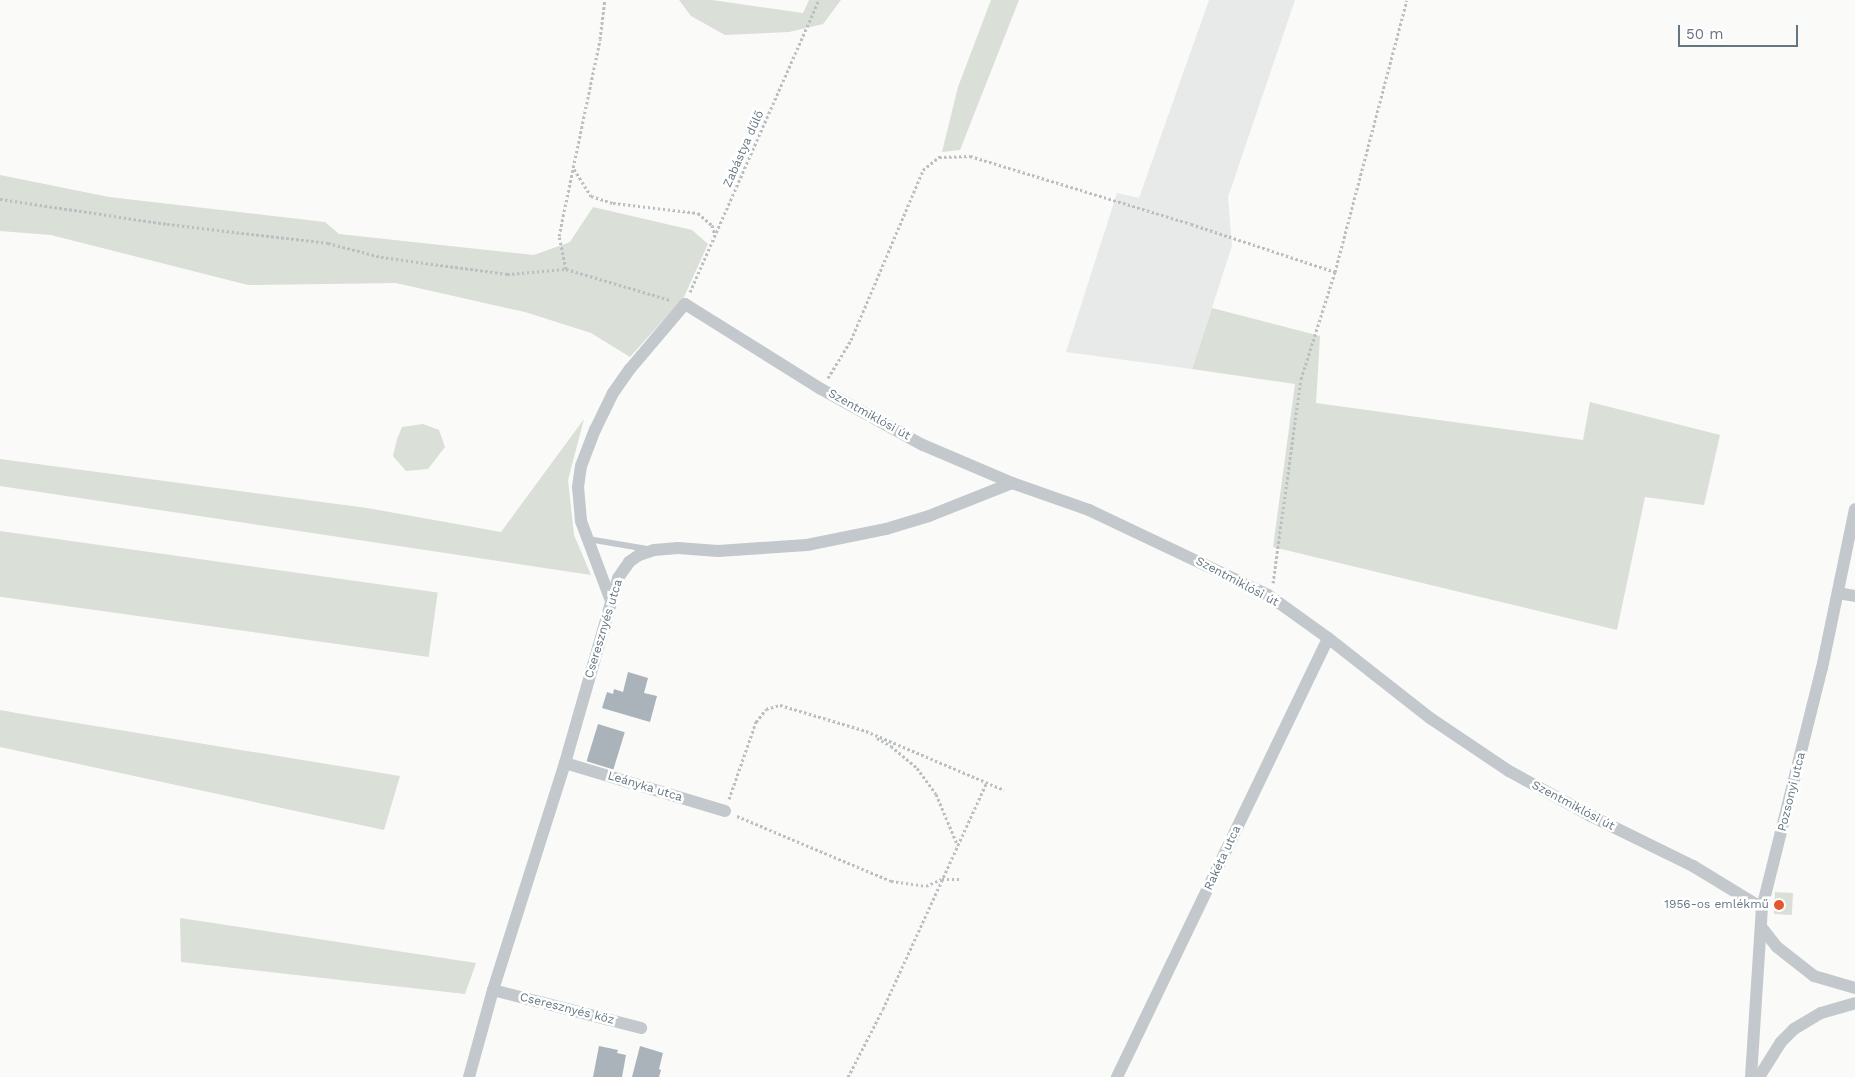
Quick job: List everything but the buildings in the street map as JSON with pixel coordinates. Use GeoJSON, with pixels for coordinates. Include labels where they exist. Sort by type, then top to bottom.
{"type":"FeatureCollection","features":[{"type":"Feature","properties":{"kind":"street","name":"Szentmiklósi út"},"geometry":{"type":"LineString","coordinates":[[685,304],[821,389],[923,445],[1012,483],[1089,510],[1268,595],[1328,638],[1430,718],[1509,771],[1589,815],[1693,866],[1762,908]]}},
{"type":"Feature","properties":{"kind":"street"},"geometry":{"type":"LineString","coordinates":[[611,601],[581,522],[578,487],[581,466],[595,430],[613,393],[630,369],[685,304]]}},
{"type":"Feature","properties":{"kind":"street","name":"Cseresznyés utca"},"geometry":{"type":"LineString","coordinates":[[469,1077],[492,990],[565,762],[618,578],[629,562],[639,555],[654,550],[678,548],[718,551],[807,546],[886,529],[929,516],[1012,483]]}},
{"type":"Feature","properties":{"kind":"street","name":"Pozsonyi utca"},"geometry":{"type":"LineString","coordinates":[[1751,1077],[1762,908],[1800,759],[1855,509]]}},
{"type":"Feature","properties":{"kind":"street"},"geometry":{"type":"LineString","coordinates":[[1838,593],[1855,596]]}},
{"type":"Feature","properties":{"kind":"street","name":"Rakéta utca"},"geometry":{"type":"LineString","coordinates":[[1117,1077],[1328,638]]}},
{"type":"Feature","properties":{"kind":"street","name":"Leányka utca"},"geometry":{"type":"LineString","coordinates":[[565,762],[725,811]]}},
{"type":"Feature","properties":{"kind":"street"},"geometry":{"type":"LineString","coordinates":[[1762,928],[1777,946],[1805,971],[1834,983],[1855,988]]}},
{"type":"Feature","properties":{"kind":"street","name":"Cseresznyés köz"},"geometry":{"type":"LineString","coordinates":[[492,990],[642,1028]]}},
{"type":"Feature","properties":{"kind":"street"},"geometry":{"type":"LineString","coordinates":[[1759,1077],[1781,1042],[1794,1029],[1821,1013],[1855,1003]]}},
{"type":"Feature","properties":{"kind":"lane"},"geometry":{"type":"LineString","coordinates":[[587,539],[654,550]]}},
{"type":"Feature","properties":{"kind":"path"},"geometry":{"type":"LineString","coordinates":[[566,269],[559,236],[600,39],[605,0]]}},
{"type":"Feature","properties":{"kind":"path","name":"Zabástya dűlő"},"geometry":{"type":"LineString","coordinates":[[685,304],[819,0]]}},
{"type":"Feature","properties":{"kind":"path"},"geometry":{"type":"LineString","coordinates":[[1268,595],[1274,583],[1302,379],[1334,272],[1407,0]]}},
{"type":"Feature","properties":{"kind":"path"},"geometry":{"type":"LineString","coordinates":[[821,389],[851,340],[923,170],[939,157],[970,156],[1191,224],[1334,272]]}},
{"type":"Feature","properties":{"kind":"path"},"geometry":{"type":"LineString","coordinates":[[573,168],[591,196],[622,204],[698,213],[712,224],[715,237]]}},
{"type":"Feature","properties":{"kind":"path"},"geometry":{"type":"LineString","coordinates":[[0,199],[167,224],[328,243],[381,257],[507,274],[566,269],[685,304]]}},
{"type":"Feature","properties":{"kind":"path"},"geometry":{"type":"LineString","coordinates":[[959,879],[942,879],[926,886],[892,881],[725,811],[756,722],[766,709],[780,705],[866,731],[1004,790]]}},
{"type":"Feature","properties":{"kind":"path"},"geometry":{"type":"LineString","coordinates":[[866,731],[891,746],[918,768],[936,794],[958,846]]}},
{"type":"Feature","properties":{"kind":"path"},"geometry":{"type":"LineString","coordinates":[[848,1077],[883,1009],[987,782]]}},
{"type":"Feature","properties":{"kind":"shaded area"},"geometry":{"type":"Polygon","coordinates":[[[679,0],[712,0],[803,13],[809,0],[841,0],[823,24],[789,32],[725,35],[691,16],[679,0]]]}},
{"type":"Feature","properties":{"kind":"shaded area"},"geometry":{"type":"Polygon","coordinates":[[[991,0],[1019,0],[960,150],[942,152],[958,87],[991,0]]]}},
{"type":"Feature","properties":{"kind":"shaded area"},"geometry":{"type":"Polygon","coordinates":[[[1209,0],[1295,0],[1228,197],[1232,246],[1192,369],[1066,352],[1117,193],[1139,198],[1209,0]]]}},
{"type":"Feature","properties":{"kind":"shaded area"},"geometry":{"type":"Polygon","coordinates":[[[0,175],[109,197],[325,222],[339,234],[534,255],[570,242],[593,207],[692,230],[708,244],[684,297],[630,357],[591,333],[525,312],[396,283],[248,285],[51,235],[0,231],[0,175]]]}},
{"type":"Feature","properties":{"kind":"shaded area"},"geometry":{"type":"Polygon","coordinates":[[[1212,308],[1320,336],[1316,403],[1583,440],[1590,402],[1720,435],[1704,505],[1645,497],[1617,630],[1273,547],[1295,384],[1192,369],[1212,308]]]}},
{"type":"Feature","properties":{"kind":"shaded area"},"geometry":{"type":"Polygon","coordinates":[[[584,419],[568,480],[574,535],[591,575],[0,486],[0,459],[367,508],[501,532],[584,419]]]}},
{"type":"Feature","properties":{"kind":"shaded area"},"geometry":{"type":"Polygon","coordinates":[[[423,424],[439,430],[445,447],[428,469],[406,471],[393,456],[397,439],[402,427],[423,424]]]}},
{"type":"Feature","properties":{"kind":"shaded area"},"geometry":{"type":"Polygon","coordinates":[[[0,531],[438,593],[429,657],[0,597],[0,531]]]}},
{"type":"Feature","properties":{"kind":"shaded area"},"geometry":{"type":"Polygon","coordinates":[[[0,710],[400,776],[384,830],[0,747],[0,710]]]}},
{"type":"Feature","properties":{"kind":"shaded area"},"geometry":{"type":"Polygon","coordinates":[[[1775,892],[1793,893],[1792,915],[1774,914],[1775,892]]]}},
{"type":"Feature","properties":{"kind":"shaded area"},"geometry":{"type":"Polygon","coordinates":[[[180,918],[476,963],[465,994],[181,962],[180,918]]]}},
{"type":"Feature","properties":{"kind":"place","name":"1956-os emlékmű"},"geometry":{"type":"Point","coordinates":[1779,905]}}]}
